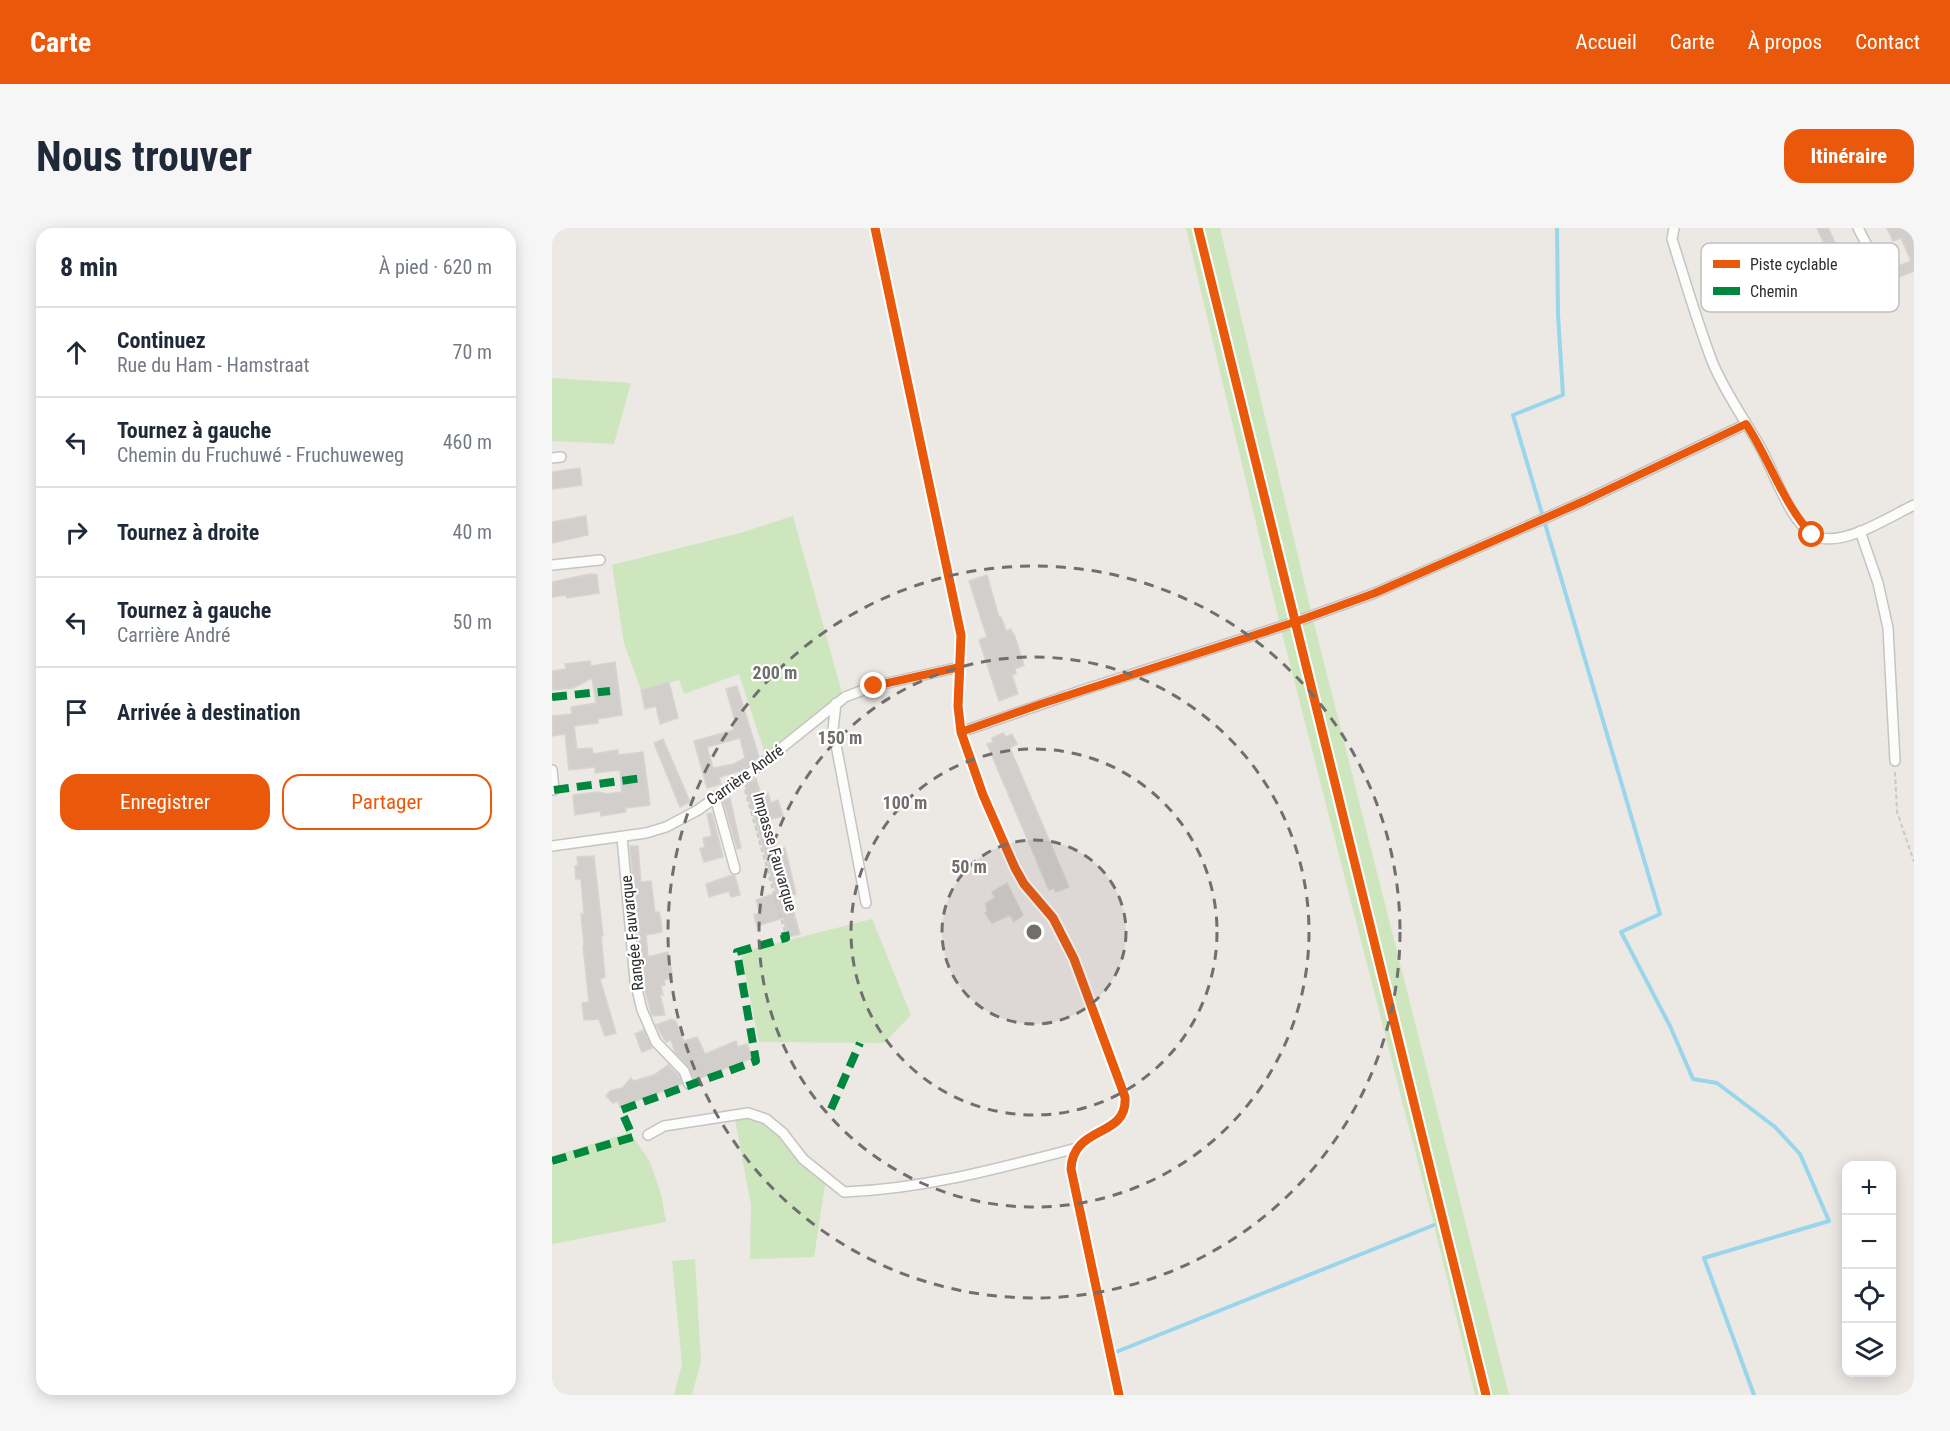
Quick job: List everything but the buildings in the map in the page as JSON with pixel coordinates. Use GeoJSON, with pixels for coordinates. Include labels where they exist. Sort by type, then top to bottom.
{"type":"FeatureCollection","features":[{"type":"Feature","properties":{"kind":"street"},"geometry":{"type":"LineString","coordinates":[[875,228],[962,642],[958,706],[961,732],[983,795],[1015,868],[1024,884],[1053,918],[1069,946],[1088,991],[1124,1091],[1124,1109],[1119,1120],[1086,1139],[1077,1148],[1071,1161],[1072,1176],[1119,1395]]}},
{"type":"Feature","properties":{"kind":"street"},"geometry":{"type":"LineString","coordinates":[[1674,228],[1672,239],[1712,361],[1760,446],[1788,504],[1812,535],[1839,539],[1914,505]]}},
{"type":"Feature","properties":{"kind":"street"},"geometry":{"type":"LineString","coordinates":[[1858,228],[1866,243]]}},
{"type":"Feature","properties":{"kind":"street"},"geometry":{"type":"LineString","coordinates":[[961,732],[1052,700],[1295,622],[1375,593],[1573,506],[1746,424]]}},
{"type":"Feature","properties":{"kind":"street"},"geometry":{"type":"LineString","coordinates":[[1860,531],[1878,584],[1888,628],[1895,761]]}},
{"type":"Feature","properties":{"kind":"street"},"geometry":{"type":"LineString","coordinates":[[552,566],[600,560]]}},
{"type":"Feature","properties":{"kind":"street","name":"Carrière André"},"geometry":{"type":"LineString","coordinates":[[552,846],[646,833],[666,827],[686,817],[738,781],[779,751],[836,703],[865,688],[960,667]]}},
{"type":"Feature","properties":{"kind":"street"},"geometry":{"type":"LineString","coordinates":[[836,703],[834,729],[866,903]]}},
{"type":"Feature","properties":{"kind":"street"},"geometry":{"type":"LineString","coordinates":[[552,770],[554,790]]}},
{"type":"Feature","properties":{"kind":"street"},"geometry":{"type":"LineString","coordinates":[[715,797],[735,869]]}},
{"type":"Feature","properties":{"kind":"street","name":"Rangée Fauvarque"},"geometry":{"type":"LineString","coordinates":[[622,837],[635,981],[642,1010],[656,1042],[684,1071],[689,1084]]}},
{"type":"Feature","properties":{"kind":"street"},"geometry":{"type":"LineString","coordinates":[[648,1135],[664,1126],[748,1113],[766,1119],[783,1133],[803,1159],[844,1192],[894,1189],[940,1181],[1077,1148]]}},
{"type":"Feature","properties":{"kind":"path"},"geometry":{"type":"LineString","coordinates":[[1895,761],[1897,812],[1914,862]]}},
{"type":"Feature","properties":{"kind":"green space"},"geometry":{"type":"Polygon","coordinates":[[[1186,228],[1220,228],[1312,615],[1509,1395],[1475,1395],[1434,1225],[1282,633],[1186,228]]]}},
{"type":"Feature","properties":{"kind":"green space"},"geometry":{"type":"Polygon","coordinates":[[[552,378],[631,383],[614,444],[552,441],[552,378]]]}},
{"type":"Feature","properties":{"kind":"green space"},"geometry":{"type":"Polygon","coordinates":[[[793,516],[842,693],[766,757],[739,674],[684,694],[679,680],[641,690],[624,643],[612,565],[740,533],[793,516]]]}},
{"type":"Feature","properties":{"kind":"green space"},"geometry":{"type":"Polygon","coordinates":[[[872,919],[911,1015],[884,1043],[759,1042],[741,952],[872,919]]]}},
{"type":"Feature","properties":{"kind":"green space"},"geometry":{"type":"Polygon","coordinates":[[[734,1114],[766,1119],[826,1179],[814,1257],[750,1259],[751,1205],[734,1114]]]}},
{"type":"Feature","properties":{"kind":"green space"},"geometry":{"type":"Polygon","coordinates":[[[628,1129],[650,1162],[661,1194],[666,1222],[552,1244],[552,1156],[625,1134],[628,1129]]]}},
{"type":"Feature","properties":{"kind":"green space"},"geometry":{"type":"Polygon","coordinates":[[[695,1259],[701,1361],[692,1395],[674,1395],[682,1364],[672,1261],[695,1259]]]}},
{"type":"Feature","properties":{"kind":"waterway"},"geometry":{"type":"LineString","coordinates":[[1557,228],[1558,315],[1563,395],[1513,415],[1660,914],[1621,932],[1670,1026],[1693,1079],[1717,1083],[1775,1127],[1800,1154],[1829,1221],[1704,1258],[1754,1395]]}},
{"type":"Feature","properties":{"kind":"waterway"},"geometry":{"type":"LineString","coordinates":[[1116,1352],[1434,1225]]}},
{"type":"Feature","properties":{"kind":"marked path"},"geometry":{"type":"LineString","coordinates":[[552,697],[610,691]]}},
{"type":"Feature","properties":{"kind":"marked path"},"geometry":{"type":"LineString","coordinates":[[554,790],[642,778]]}},
{"type":"Feature","properties":{"kind":"marked path"},"geometry":{"type":"LineString","coordinates":[[552,1161],[633,1137],[621,1110],[756,1061],[737,952],[786,938],[785,932]]}},
{"type":"Feature","properties":{"kind":"marked path"},"geometry":{"type":"LineString","coordinates":[[831,1109],[860,1043]]}},
{"type":"Feature","properties":{"kind":"cycle path"},"geometry":{"type":"LineString","coordinates":[[875,228],[961,635],[958,706],[961,732],[983,795],[1015,868],[1024,884],[1053,918],[1074,959],[1125,1097],[1124,1110],[1118,1120],[1081,1145],[1074,1155],[1071,1169],[1119,1395]]}},
{"type":"Feature","properties":{"kind":"cycle path"},"geometry":{"type":"LineString","coordinates":[[1198,228],[1486,1395]]}},
{"type":"Feature","properties":{"kind":"route"},"geometry":{"type":"LineString","coordinates":[[874,686],[960,667],[958,706],[961,732],[1116,679],[1295,622],[1375,593],[1584,501],[1746,424],[1760,446],[1788,504],[1812,535]]}}]}
